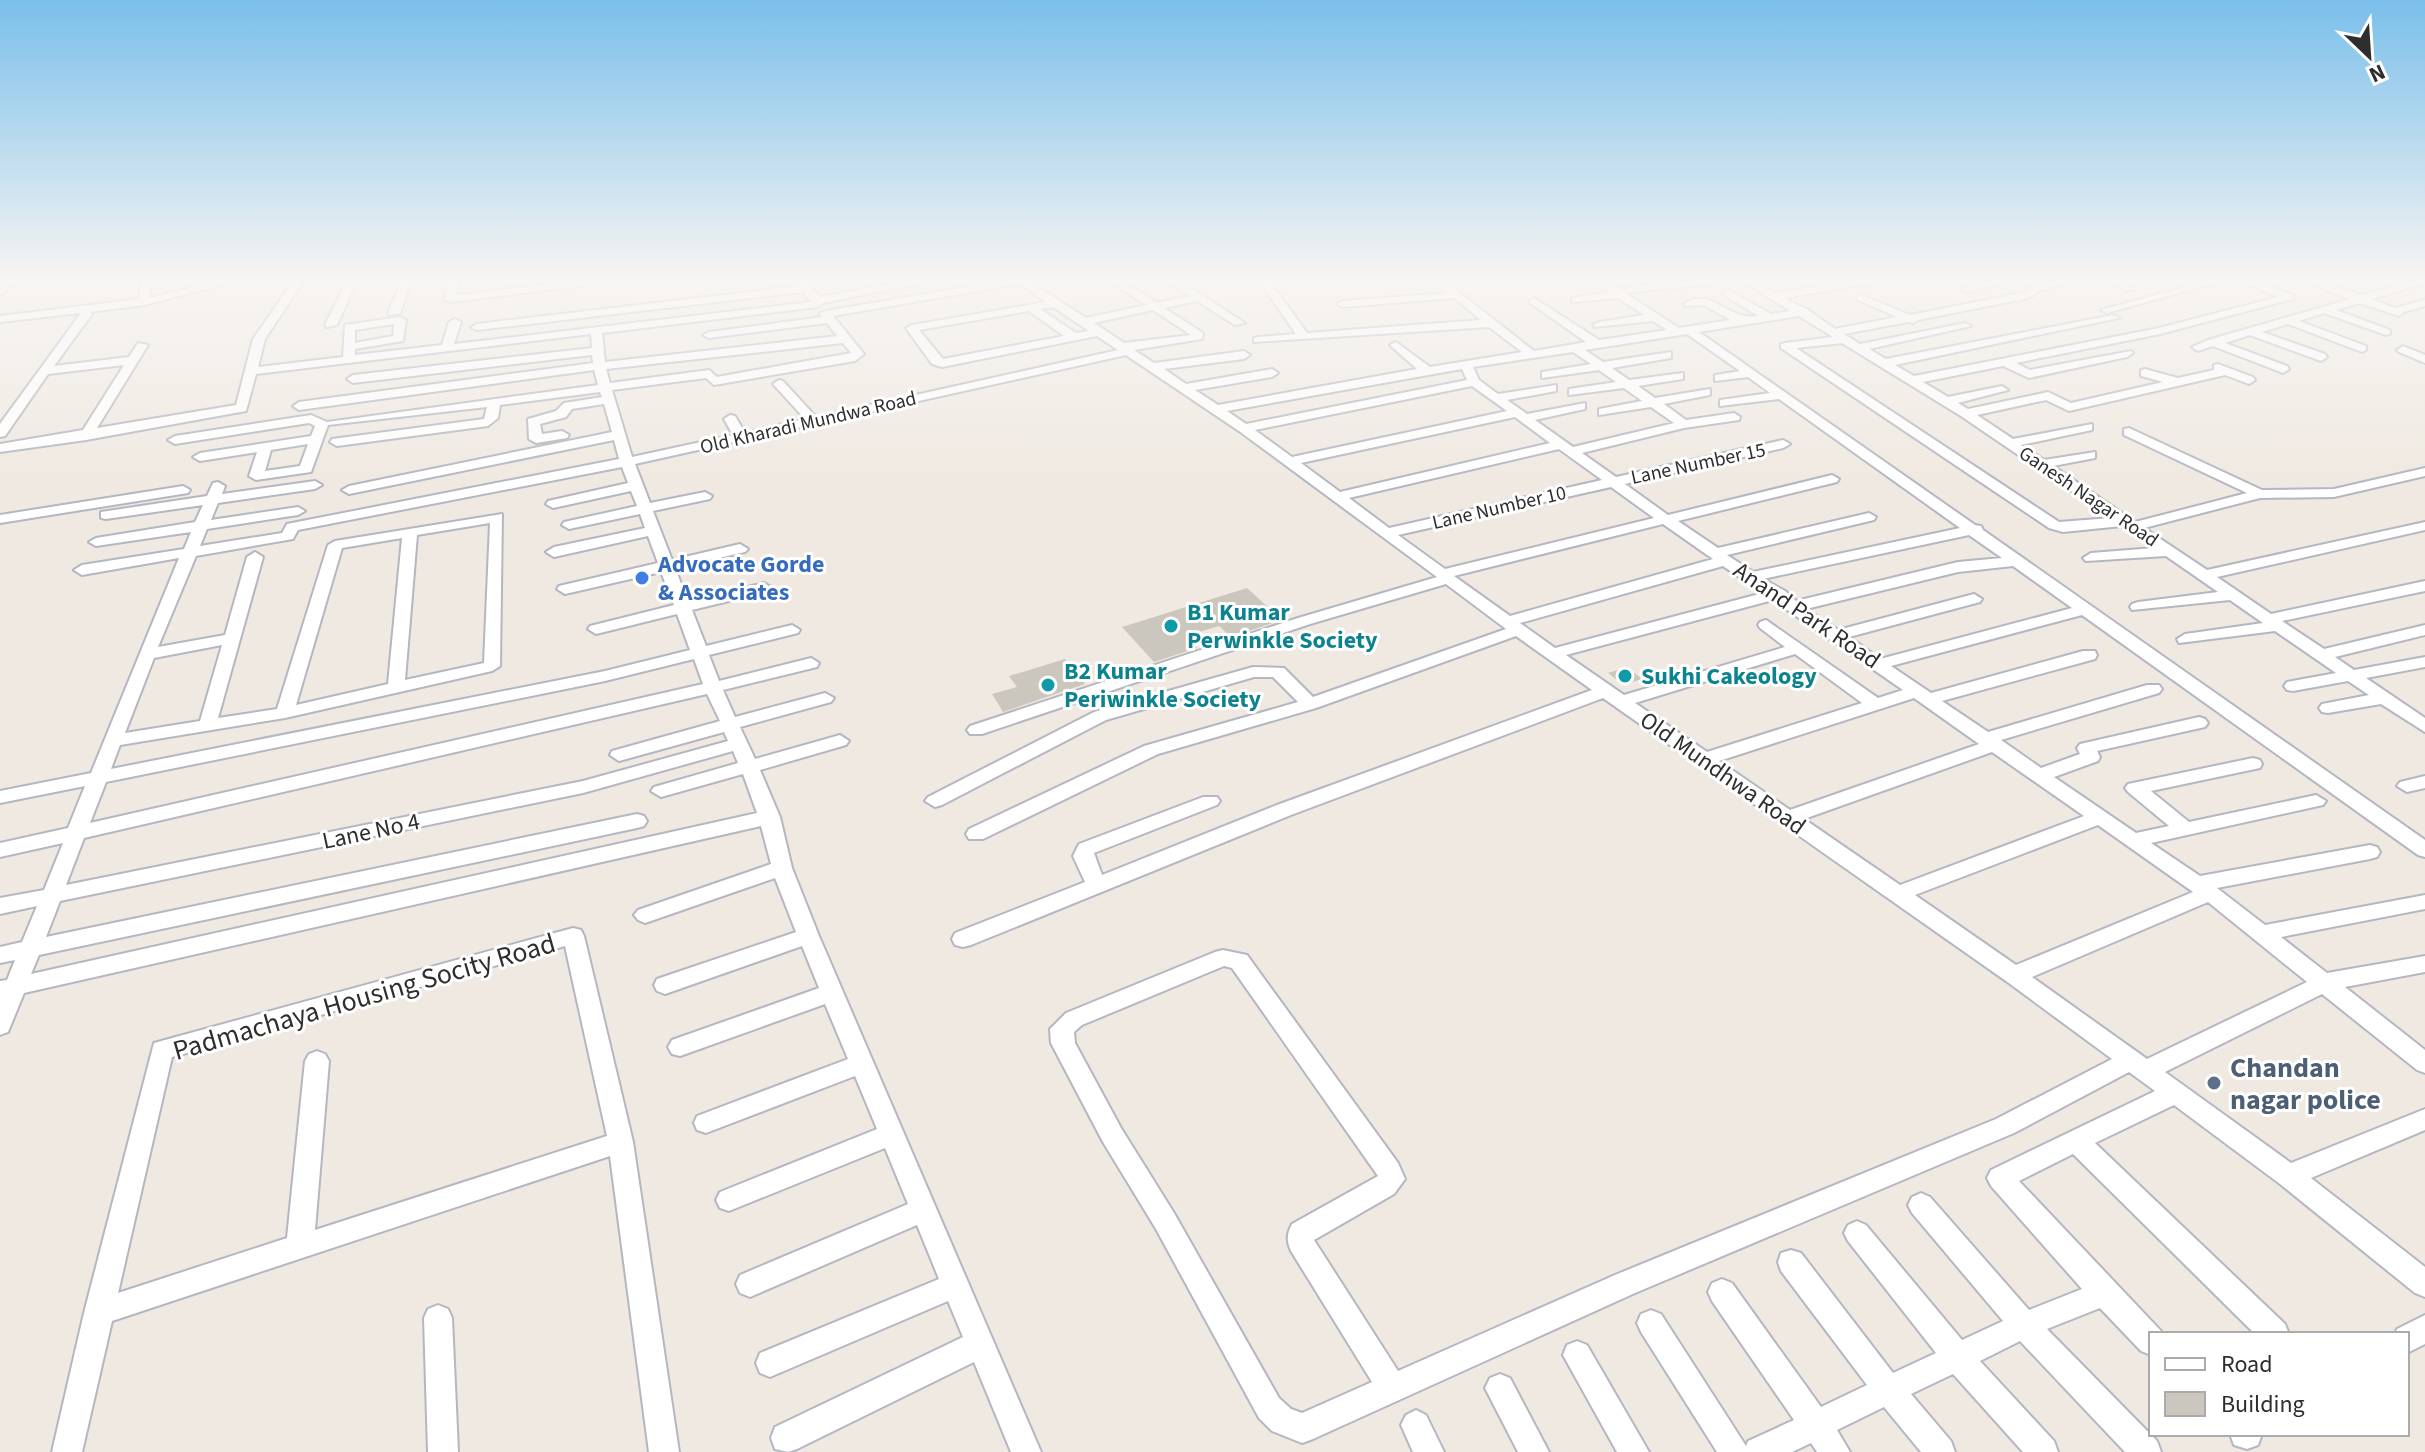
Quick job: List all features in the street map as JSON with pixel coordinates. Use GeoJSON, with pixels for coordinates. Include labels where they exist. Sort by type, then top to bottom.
{"type":"FeatureCollection","features":[{"type":"Feature","properties":{"kind":"street"},"geometry":{"type":"LineString","coordinates":[[0,433],[64,347]]}},
{"type":"Feature","properties":{"kind":"street"},"geometry":{"type":"LineString","coordinates":[[86,436],[141,347]]}},
{"type":"Feature","properties":{"kind":"street"},"geometry":{"type":"LineString","coordinates":[[0,448],[242,408],[258,347]]}},
{"type":"Feature","properties":{"kind":"street"},"geometry":{"type":"LineString","coordinates":[[254,371],[350,352],[466,347]]}},
{"type":"Feature","properties":{"kind":"street"},"geometry":{"type":"LineString","coordinates":[[597,347],[599,366],[627,462],[713,687],[770,817],[782,868],[808,936],[1026,1452]]}},
{"type":"Feature","properties":{"kind":"street"},"geometry":{"type":"LineString","coordinates":[[299,406],[599,366],[774,347]]}},
{"type":"Feature","properties":{"kind":"street"},"geometry":{"type":"LineString","coordinates":[[617,429],[534,437],[535,419],[561,414],[568,406],[607,394],[709,374],[714,381],[857,356],[850,347]]}},
{"type":"Feature","properties":{"kind":"street"},"geometry":{"type":"LineString","coordinates":[[926,347],[936,361],[942,363],[1013,347]]}},
{"type":"Feature","properties":{"kind":"street","name":"Old Mundhwa Road"},"geometry":{"type":"LineString","coordinates":[[1121,347],[1244,428],[1512,626],[2014,975],[2289,1176],[2423,1279]]}},
{"type":"Feature","properties":{"kind":"street","name":"Old Kharadi Mundwa Road"},"geometry":{"type":"LineString","coordinates":[[82,570],[288,536],[292,527],[627,462],[1139,347]]}},
{"type":"Feature","properties":{"kind":"street"},"geometry":{"type":"LineString","coordinates":[[1398,347],[1429,372]]}},
{"type":"Feature","properties":{"kind":"street"},"geometry":{"type":"LineString","coordinates":[[1522,347],[1531,354]]}},
{"type":"Feature","properties":{"kind":"street"},"geometry":{"type":"LineString","coordinates":[[1244,428],[1471,375],[1531,354],[1574,347],[1684,424]]}},
{"type":"Feature","properties":{"kind":"street"},"geometry":{"type":"LineString","coordinates":[[1709,347],[1752,373],[1976,529],[2425,850]]}},
{"type":"Feature","properties":{"kind":"street"},"geometry":{"type":"LineString","coordinates":[[1786,347],[2054,525],[2063,528],[2131,523],[2260,494],[2334,493],[2425,472]]}},
{"type":"Feature","properties":{"kind":"street","name":"Ganesh Nagar Road"},"geometry":{"type":"LineString","coordinates":[[1861,347],[2044,464],[2425,726]]}},
{"type":"Feature","properties":{"kind":"street"},"geometry":{"type":"LineString","coordinates":[[1886,363],[1960,347]]}},
{"type":"Feature","properties":{"kind":"street"},"geometry":{"type":"LineString","coordinates":[[1914,380],[2081,347]]}},
{"type":"Feature","properties":{"kind":"street"},"geometry":{"type":"LineString","coordinates":[[2225,347],[2283,369]]}},
{"type":"Feature","properties":{"kind":"street"},"geometry":{"type":"LineString","coordinates":[[2293,347],[2321,357]]}},
{"type":"Feature","properties":{"kind":"street"},"geometry":{"type":"LineString","coordinates":[[2413,347],[2403,350],[2425,359]]}},
{"type":"Feature","properties":{"kind":"street"},"geometry":{"type":"LineString","coordinates":[[353,379],[597,351]]}},
{"type":"Feature","properties":{"kind":"street"},"geometry":{"type":"LineString","coordinates":[[2004,362],[2029,374],[2127,353]]}},
{"type":"Feature","properties":{"kind":"street"},"geometry":{"type":"LineString","coordinates":[[1154,367],[1244,355]]}},
{"type":"Feature","properties":{"kind":"street"},"geometry":{"type":"LineString","coordinates":[[1495,398],[1600,365],[1667,355]]}},
{"type":"Feature","properties":{"kind":"street"},"geometry":{"type":"LineString","coordinates":[[47,371],[133,360]]}},
{"type":"Feature","properties":{"kind":"street"},"geometry":{"type":"LineString","coordinates":[[2208,364],[2249,380]]}},
{"type":"Feature","properties":{"kind":"street"},"geometry":{"type":"LineString","coordinates":[[1363,370],[1374,379]]}},
{"type":"Feature","properties":{"kind":"street"},"geometry":{"type":"LineString","coordinates":[[1966,413],[2048,396],[2069,407],[2226,371]]}},
{"type":"Feature","properties":{"kind":"street"},"geometry":{"type":"LineString","coordinates":[[1216,409],[1374,379],[1429,372],[1471,375]]}},
{"type":"Feature","properties":{"kind":"street"},"geometry":{"type":"LineString","coordinates":[[1185,388],[1272,373]]}},
{"type":"Feature","properties":{"kind":"street"},"geometry":{"type":"LineString","coordinates":[[1719,378],[1752,373]]}},
{"type":"Feature","properties":{"kind":"street"},"geometry":{"type":"LineString","coordinates":[[2145,373],[2181,383]]}},
{"type":"Feature","properties":{"kind":"street","name":"Anand Park Road"},"geometry":{"type":"LineString","coordinates":[[1471,375],[1495,398],[1665,519],[1797,606],[2204,889],[2415,1045],[2425,1063]]}},
{"type":"Feature","properties":{"kind":"street"},"geometry":{"type":"LineString","coordinates":[[1615,376],[1573,388],[1628,385],[1679,376]]}},
{"type":"Feature","properties":{"kind":"street"},"geometry":{"type":"LineString","coordinates":[[779,384],[813,421]]}},
{"type":"Feature","properties":{"kind":"street"},"geometry":{"type":"LineString","coordinates":[[1947,401],[2002,390]]}},
{"type":"Feature","properties":{"kind":"street"},"geometry":{"type":"LineString","coordinates":[[1604,412],[1706,392]]}},
{"type":"Feature","properties":{"kind":"street"},"geometry":{"type":"LineString","coordinates":[[333,423],[494,402],[607,394]]}},
{"type":"Feature","properties":{"kind":"street"},"geometry":{"type":"LineString","coordinates":[[1724,403],[1783,395]]}},
{"type":"Feature","properties":{"kind":"street"},"geometry":{"type":"LineString","coordinates":[[337,442],[488,422],[492,418],[494,402]]}},
{"type":"Feature","properties":{"kind":"street"},"geometry":{"type":"LineString","coordinates":[[1288,462],[1521,415],[1581,406]]}},
{"type":"Feature","properties":{"kind":"street"},"geometry":{"type":"LineString","coordinates":[[1336,497],[1684,424],[1734,417]]}},
{"type":"Feature","properties":{"kind":"street"},"geometry":{"type":"LineString","coordinates":[[175,440],[311,419],[322,424],[306,469],[256,476],[265,447]]}},
{"type":"Feature","properties":{"kind":"street"},"geometry":{"type":"LineString","coordinates":[[730,419],[741,437]]}},
{"type":"Feature","properties":{"kind":"street"},"geometry":{"type":"LineString","coordinates":[[2011,443],[2087,427]]}},
{"type":"Feature","properties":{"kind":"street"},"geometry":{"type":"LineString","coordinates":[[349,490],[617,429]]}},
{"type":"Feature","properties":{"kind":"street"},"geometry":{"type":"LineString","coordinates":[[2129,432],[2260,494]]}},
{"type":"Feature","properties":{"kind":"street"},"geometry":{"type":"LineString","coordinates":[[200,457],[317,439]]}},
{"type":"Feature","properties":{"kind":"street","name":"Lane Number 15"},"geometry":{"type":"LineString","coordinates":[[1613,481],[1783,444]]}},
{"type":"Feature","properties":{"kind":"street"},"geometry":{"type":"LineString","coordinates":[[2044,464],[2090,455]]}},
{"type":"Feature","properties":{"kind":"street"},"geometry":{"type":"LineString","coordinates":[[976,730],[1445,577],[1832,479]]}},
{"type":"Feature","properties":{"kind":"street","name":"Lane Number 10"},"geometry":{"type":"LineString","coordinates":[[1386,533],[1613,481]]}},
{"type":"Feature","properties":{"kind":"street"},"geometry":{"type":"LineString","coordinates":[[106,515],[213,494],[315,485]]}},
{"type":"Feature","properties":{"kind":"street"},"geometry":{"type":"LineString","coordinates":[[553,504],[636,486]]}},
{"type":"Feature","properties":{"kind":"street"},"geometry":{"type":"LineString","coordinates":[[0,519],[183,490]]}},
{"type":"Feature","properties":{"kind":"street"},"geometry":{"type":"LineString","coordinates":[[0,1026],[8,988],[31,948],[54,894],[213,494]]}},
{"type":"Feature","properties":{"kind":"street"},"geometry":{"type":"LineString","coordinates":[[569,525],[705,496]]}},
{"type":"Feature","properties":{"kind":"street"},"geometry":{"type":"LineString","coordinates":[[96,542],[298,511]]}},
{"type":"Feature","properties":{"kind":"street"},"geometry":{"type":"LineString","coordinates":[[114,740],[285,713],[492,666],[500,520],[493,517],[335,545],[285,713]]}},
{"type":"Feature","properties":{"kind":"street"},"geometry":{"type":"LineString","coordinates":[[976,834],[1151,750],[1310,704],[1512,626],[1721,557],[1869,517]]}},
{"type":"Feature","properties":{"kind":"street"},"geometry":{"type":"LineString","coordinates":[[2206,575],[2425,526]]}},
{"type":"Feature","properties":{"kind":"street"},"geometry":{"type":"LineString","coordinates":[[1752,577],[1976,529]]}},
{"type":"Feature","properties":{"kind":"street"},"geometry":{"type":"LineString","coordinates":[[554,552],[652,531]]}},
{"type":"Feature","properties":{"kind":"street"},"geometry":{"type":"LineString","coordinates":[[396,688],[410,533]]}},
{"type":"Feature","properties":{"kind":"street"},"geometry":{"type":"LineString","coordinates":[[565,589],[740,549]]}},
{"type":"Feature","properties":{"kind":"street"},"geometry":{"type":"LineString","coordinates":[[2091,558],[2172,551]]}},
{"type":"Feature","properties":{"kind":"street"},"geometry":{"type":"LineString","coordinates":[[208,723],[255,557]]}},
{"type":"Feature","properties":{"kind":"street"},"geometry":{"type":"LineString","coordinates":[[1797,606],[1958,567],[2017,561]]}},
{"type":"Feature","properties":{"kind":"street"},"geometry":{"type":"LineString","coordinates":[[2185,639],[2274,622],[2425,586]]}},
{"type":"Feature","properties":{"kind":"street"},"geometry":{"type":"LineString","coordinates":[[596,629],[764,588]]}},
{"type":"Feature","properties":{"kind":"street"},"geometry":{"type":"LineString","coordinates":[[1552,654],[1779,594]]}},
{"type":"Feature","properties":{"kind":"street"},"geometry":{"type":"LineString","coordinates":[[2138,607],[2234,595]]}},
{"type":"Feature","properties":{"kind":"street"},"geometry":{"type":"LineString","coordinates":[[1838,635],[1974,599]]}},
{"type":"Feature","properties":{"kind":"street"},"geometry":{"type":"LineString","coordinates":[[1880,664],[2088,609]]}},
{"type":"Feature","properties":{"kind":"street"},"geometry":{"type":"LineString","coordinates":[[1766,625],[1875,704]]}},
{"type":"Feature","properties":{"kind":"street"},"geometry":{"type":"LineString","coordinates":[[0,797],[605,676],[792,630]]}},
{"type":"Feature","properties":{"kind":"street"},"geometry":{"type":"LineString","coordinates":[[2322,655],[2425,630]]}},
{"type":"Feature","properties":{"kind":"street"},"geometry":{"type":"LineString","coordinates":[[147,654],[230,639]]}},
{"type":"Feature","properties":{"kind":"street"},"geometry":{"type":"LineString","coordinates":[[963,939],[1284,810],[1613,696],[1798,648]]}},
{"type":"Feature","properties":{"kind":"street"},"geometry":{"type":"LineString","coordinates":[[1702,760],[1875,704],[2089,655]]}},
{"type":"Feature","properties":{"kind":"street"},"geometry":{"type":"LineString","coordinates":[[2293,686],[2354,678],[2425,662]]}},
{"type":"Feature","properties":{"kind":"street"},"geometry":{"type":"LineString","coordinates":[[0,850],[811,663]]}},
{"type":"Feature","properties":{"kind":"street"},"geometry":{"type":"LineString","coordinates":[[935,801],[1100,716],[1253,672],[1278,672],[1310,704]]}},
{"type":"Feature","properties":{"kind":"street"},"geometry":{"type":"LineString","coordinates":[[1787,818],[1991,741],[2153,689]]}},
{"type":"Feature","properties":{"kind":"street"},"geometry":{"type":"LineString","coordinates":[[619,755],[825,698]]}},
{"type":"Feature","properties":{"kind":"street"},"geometry":{"type":"LineString","coordinates":[[2328,708],[2384,698]]}},
{"type":"Feature","properties":{"kind":"street"},"geometry":{"type":"LineString","coordinates":[[2041,775],[2091,757],[2086,748],[2199,723]]}},
{"type":"Feature","properties":{"kind":"street"},"geometry":{"type":"LineString","coordinates":[[661,791],[840,741]]}},
{"type":"Feature","properties":{"kind":"street","name":"Lane No 4"},"geometry":{"type":"LineString","coordinates":[[0,906],[583,787],[738,744]]}},
{"type":"Feature","properties":{"kind":"street"},"geometry":{"type":"LineString","coordinates":[[2187,830],[2135,788],[2253,764]]}},
{"type":"Feature","properties":{"kind":"street"},"geometry":{"type":"LineString","coordinates":[[1097,885],[1083,856],[1086,849],[1210,801]]}},
{"type":"Feature","properties":{"kind":"street"},"geometry":{"type":"LineString","coordinates":[[2134,840],[2316,801]]}},
{"type":"Feature","properties":{"kind":"street"},"geometry":{"type":"LineString","coordinates":[[8,988],[770,817]]}},
{"type":"Feature","properties":{"kind":"street"},"geometry":{"type":"LineString","coordinates":[[1897,894],[2101,817]]}},
{"type":"Feature","properties":{"kind":"street"},"geometry":{"type":"LineString","coordinates":[[0,955],[637,821]]}},
{"type":"Feature","properties":{"kind":"street"},"geometry":{"type":"LineString","coordinates":[[2014,975],[2204,889],[2370,852]]}},
{"type":"Feature","properties":{"kind":"street"},"geometry":{"type":"LineString","coordinates":[[645,915],[782,868]]}},
{"type":"Feature","properties":{"kind":"street"},"geometry":{"type":"LineString","coordinates":[[2262,933],[2425,902]]}},
{"type":"Feature","properties":{"kind":"street","name":"Padmachaya Housing Socity Road"},"geometry":{"type":"LineString","coordinates":[[67,1452],[162,1050],[573,936],[621,1142],[664,1452]]}},
{"type":"Feature","properties":{"kind":"street"},"geometry":{"type":"LineString","coordinates":[[665,985],[808,936]]}},
{"type":"Feature","properties":{"kind":"street"},"geometry":{"type":"LineString","coordinates":[[1391,1386],[1300,1242],[1301,1232],[1385,1186],[1392,1179],[1239,961],[1223,958],[1074,1019],[1062,1029],[1063,1043],[1112,1135],[1165,1221],[1269,1408],[1282,1421],[1302,1428],[1625,1284],[2005,1126],[2326,982],[2425,964]]}},
{"type":"Feature","properties":{"kind":"street"},"geometry":{"type":"LineString","coordinates":[[680,1047],[833,992]]}},
{"type":"Feature","properties":{"kind":"street","name":"Padmachaya Housing Socity Road"},"geometry":{"type":"LineString","coordinates":[[300,1244],[317,1061]]}},
{"type":"Feature","properties":{"kind":"street"},"geometry":{"type":"LineString","coordinates":[[706,1123],[862,1064]]}},
{"type":"Feature","properties":{"kind":"street"},"geometry":{"type":"LineString","coordinates":[[2149,1339],[2000,1178],[2175,1093]]}},
{"type":"Feature","properties":{"kind":"street"},"geometry":{"type":"LineString","coordinates":[[2289,1176],[2425,1119]]}},
{"type":"Feature","properties":{"kind":"street"},"geometry":{"type":"LineString","coordinates":[[729,1200],[891,1134]]}},
{"type":"Feature","properties":{"kind":"street"},"geometry":{"type":"LineString","coordinates":[[2076,1141],[2273,1332]]}},
{"type":"Feature","properties":{"kind":"street"},"geometry":{"type":"LineString","coordinates":[[98,1313],[300,1244],[449,1201],[621,1142]]}},
{"type":"Feature","properties":{"kind":"street"},"geometry":{"type":"LineString","coordinates":[[1921,1205],[2024,1325],[2146,1452]]}},
{"type":"Feature","properties":{"kind":"street"},"geometry":{"type":"LineString","coordinates":[[750,1284],[924,1210]]}},
{"type":"Feature","properties":{"kind":"street"},"geometry":{"type":"LineString","coordinates":[[1857,1233],[1957,1357],[2043,1452]]}},
{"type":"Feature","properties":{"kind":"street"},"geometry":{"type":"LineString","coordinates":[[1791,1262],[1888,1390],[1940,1452]]}},
{"type":"Feature","properties":{"kind":"street"},"geometry":{"type":"LineString","coordinates":[[770,1363],[955,1285]]}},
{"type":"Feature","properties":{"kind":"street"},"geometry":{"type":"LineString","coordinates":[[1722,1292],[1835,1452]]}},
{"type":"Feature","properties":{"kind":"street"},"geometry":{"type":"LineString","coordinates":[[1759,1452],[2024,1325],[2104,1293]]}},
{"type":"Feature","properties":{"kind":"street"},"geometry":{"type":"LineString","coordinates":[[438,1318],[443,1452]]}},
{"type":"Feature","properties":{"kind":"street"},"geometry":{"type":"LineString","coordinates":[[1651,1323],[1734,1452]]}},
{"type":"Feature","properties":{"kind":"street"},"geometry":{"type":"LineString","coordinates":[[786,1438],[980,1344]]}},
{"type":"Feature","properties":{"kind":"street"},"geometry":{"type":"LineString","coordinates":[[1577,1355],[1634,1452]]}},
{"type":"Feature","properties":{"kind":"street"},"geometry":{"type":"LineString","coordinates":[[1500,1388],[1534,1452]]}},
{"type":"Feature","properties":{"kind":"street"},"geometry":{"type":"LineString","coordinates":[[1416,1425],[1429,1452]]}},
{"type":"Feature","properties":{"kind":"building","name":"B1 Kumar Perwinkle Society"},"geometry":{"type":"Polygon","coordinates":[[[1247,588],[1282,620],[1231,637],[1219,626],[1186,636],[1197,648],[1154,662],[1122,627],[1247,588]]]}},
{"type":"Feature","properties":{"kind":"building","name":"B2 Kumar Periwinkle Society"},"geometry":{"type":"Polygon","coordinates":[[[1065,659],[1085,684],[1003,712],[992,694],[1017,687],[1009,676],[1065,659]]]}},
{"type":"Feature","properties":{"kind":"building","name":"Sukhi Cakeology"},"geometry":{"type":"Polygon","coordinates":[[[1627,667],[1642,679],[1623,685],[1608,673],[1627,667]]]}},
{"type":"Feature","properties":{"kind":"place","name":"Advocate Gorde & Associates"},"geometry":{"type":"Point","coordinates":[642,578]}},
{"type":"Feature","properties":{"kind":"place","name":"B1 Kumar Perwinkle Society"},"geometry":{"type":"Point","coordinates":[1171,626]}},
{"type":"Feature","properties":{"kind":"place","name":"Sukhi Cakeology"},"geometry":{"type":"Point","coordinates":[1625,676]}},
{"type":"Feature","properties":{"kind":"place","name":"B2 Kumar Periwinkle Society"},"geometry":{"type":"Point","coordinates":[1048,685]}},
{"type":"Feature","properties":{"kind":"place","name":"Chandan nagar police"},"geometry":{"type":"Point","coordinates":[2214,1083]}}]}
